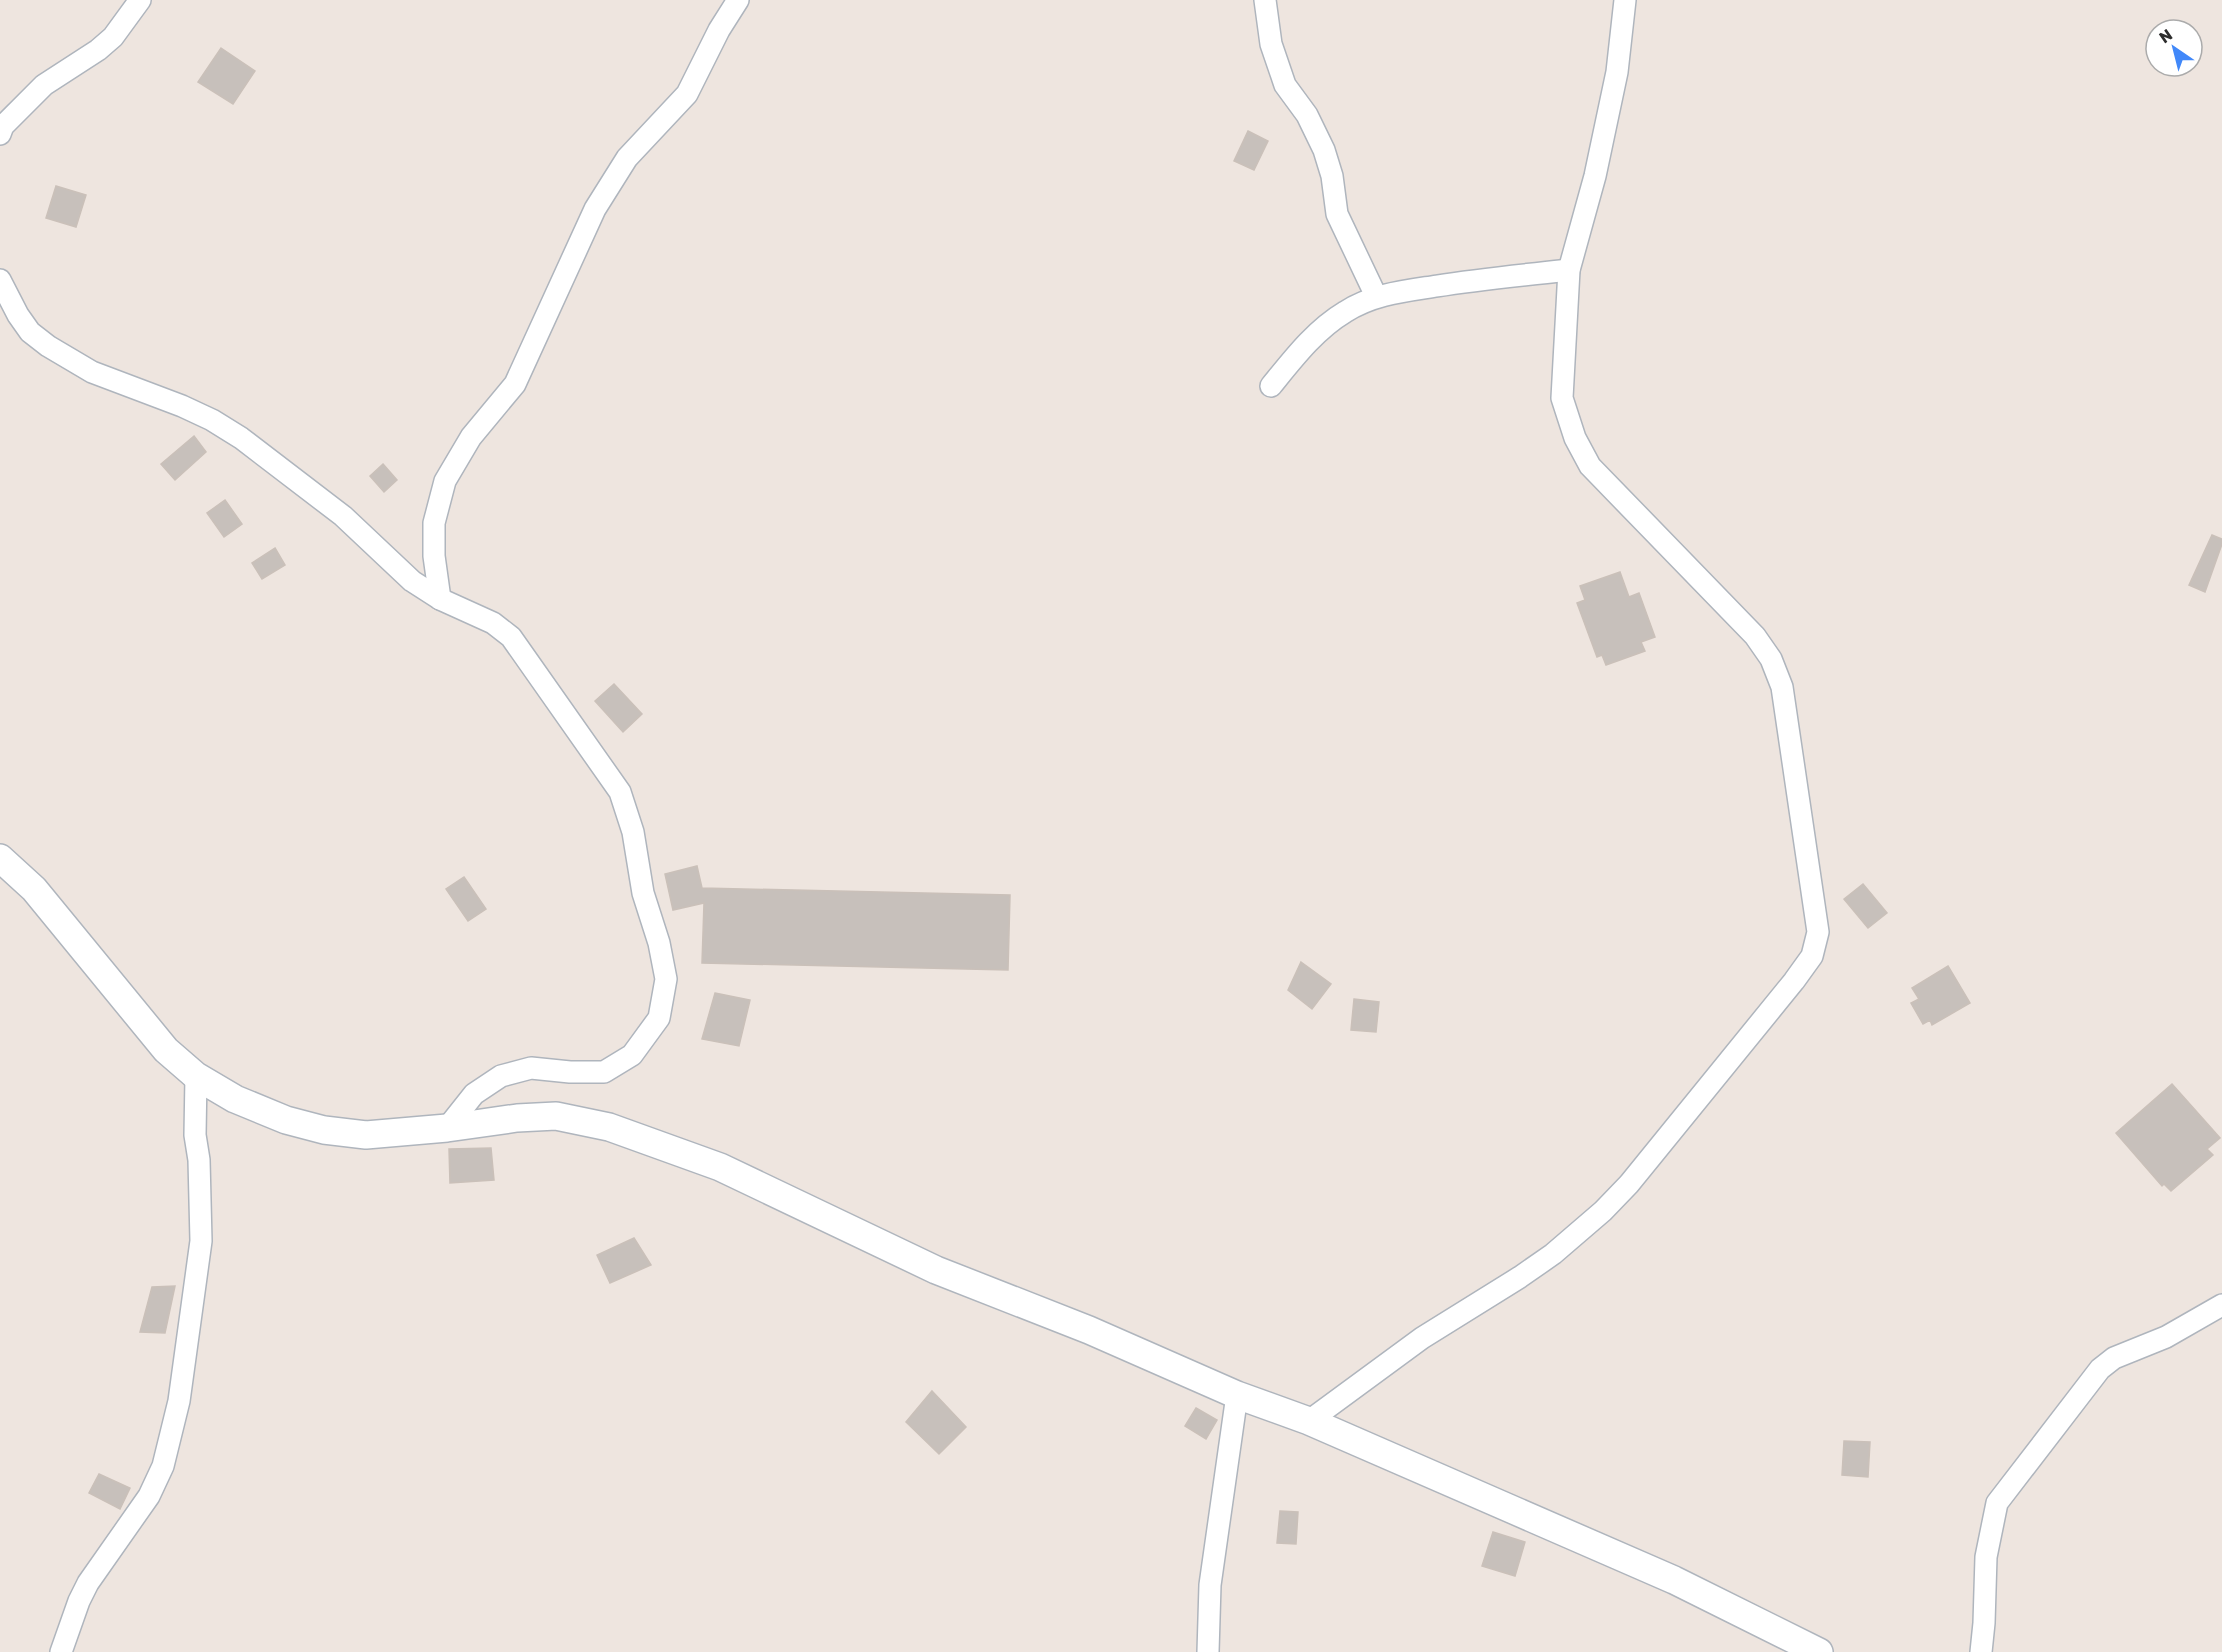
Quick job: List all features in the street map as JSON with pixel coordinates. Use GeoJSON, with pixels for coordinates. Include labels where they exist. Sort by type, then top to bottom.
{"type":"FeatureCollection","features":[{"type":"Feature","properties":{"kind":"street"},"geometry":{"type":"LineString","coordinates":[[1,129],[44,85],[113,38],[140,0]]}},
{"type":"Feature","properties":{"kind":"street"},"geometry":{"type":"LineString","coordinates":[[440,599],[434,556],[434,523],[445,481],[471,437],[515,384],[595,209],[627,158],[687,94],[719,30],[738,0]]}},
{"type":"Feature","properties":{"kind":"street"},"geometry":{"type":"LineString","coordinates":[[1265,0],[1270,44],[1285,85],[1307,115],[1324,150],[1332,176],[1336,214],[1376,296]]}},
{"type":"Feature","properties":{"kind":"street"},"geometry":{"type":"LineString","coordinates":[[1309,1420],[1422,1338],[1553,1254],[1603,1211],[1629,1184],[1794,981],[1812,956],[1818,932],[1782,687],[1771,659],[1755,636],[1590,466],[1575,438],[1562,398],[1569,270],[1595,176],[1617,72],[1625,0]]}},
{"type":"Feature","properties":{"kind":"street"},"geometry":{"type":"LineString","coordinates":[[1271,386],[1308,342],[1328,324],[1376,296],[1466,282],[1569,270]]}},
{"type":"Feature","properties":{"kind":"street"},"geometry":{"type":"LineString","coordinates":[[0,280],[18,315],[30,332],[48,346],[92,372],[183,406],[242,438],[343,516],[412,581],[440,599],[493,623],[511,637],[621,792],[633,832],[643,893],[659,943],[666,979],[659,1018],[632,1055],[603,1072],[570,1072],[531,1068],[501,1076],[474,1094],[447,1128]]}},
{"type":"Feature","properties":{"kind":"street"},"geometry":{"type":"LineString","coordinates":[[0,858],[34,889],[166,1050],[196,1076],[235,1099],[286,1120],[324,1131],[366,1135],[447,1128],[517,1118],[556,1116],[609,1126],[720,1167],[936,1270],[1089,1330],[1237,1395],[1309,1420],[1674,1580],[1819,1652]]}},
{"type":"Feature","properties":{"kind":"street"},"geometry":{"type":"LineString","coordinates":[[62,1652],[79,1600],[88,1583],[149,1496],[163,1466],[179,1401],[201,1241],[199,1160],[195,1135],[196,1076]]}},
{"type":"Feature","properties":{"kind":"street"},"geometry":{"type":"LineString","coordinates":[[1981,1652],[1986,1557],[1997,1503],[2100,1369],[2114,1358],[2166,1337],[2222,1305]]}},
{"type":"Feature","properties":{"kind":"street"},"geometry":{"type":"LineString","coordinates":[[1208,1652],[1210,1585],[1237,1395]]}},
{"type":"Feature","properties":{"kind":"building"},"geometry":{"type":"Polygon","coordinates":[[[221,48],[255,71],[233,104],[198,82],[221,48]]]}},
{"type":"Feature","properties":{"kind":"building"},"geometry":{"type":"Polygon","coordinates":[[[1248,131],[1268,141],[1254,170],[1234,161],[1248,131]]]}},
{"type":"Feature","properties":{"kind":"building"},"geometry":{"type":"Polygon","coordinates":[[[56,186],[86,195],[76,227],[46,218],[56,186]]]}},
{"type":"Feature","properties":{"kind":"building"},"geometry":{"type":"Polygon","coordinates":[[[194,436],[206,452],[175,480],[161,464],[194,436]]]}},
{"type":"Feature","properties":{"kind":"building"},"geometry":{"type":"Polygon","coordinates":[[[383,464],[397,480],[384,492],[370,476],[383,464]]]}},
{"type":"Feature","properties":{"kind":"building"},"geometry":{"type":"Polygon","coordinates":[[[225,500],[242,524],[224,537],[207,513],[225,500]]]}},
{"type":"Feature","properties":{"kind":"building"},"geometry":{"type":"Polygon","coordinates":[[[2212,535],[2222,539],[2222,544],[2205,592],[2189,585],[2212,535]]]}},
{"type":"Feature","properties":{"kind":"building"},"geometry":{"type":"Polygon","coordinates":[[[275,548],[285,565],[262,579],[252,563],[275,548]]]}},
{"type":"Feature","properties":{"kind":"building"},"geometry":{"type":"Polygon","coordinates":[[[1620,572],[1629,597],[1639,593],[1655,637],[1641,642],[1645,651],[1606,665],[1602,655],[1597,657],[1577,603],[1585,600],[1580,586],[1620,572]]]}},
{"type":"Feature","properties":{"kind":"building"},"geometry":{"type":"Polygon","coordinates":[[[614,684],[642,714],[623,732],[595,701],[614,684]]]}},
{"type":"Feature","properties":{"kind":"building"},"geometry":{"type":"Polygon","coordinates":[[[697,866],[702,888],[1010,895],[1008,970],[702,963],[704,903],[673,910],[665,874],[697,866]]]}},
{"type":"Feature","properties":{"kind":"building"},"geometry":{"type":"Polygon","coordinates":[[[464,877],[486,909],[468,921],[446,889],[464,877]]]}},
{"type":"Feature","properties":{"kind":"building"},"geometry":{"type":"Polygon","coordinates":[[[1863,884],[1887,913],[1868,928],[1844,899],[1863,884]]]}},
{"type":"Feature","properties":{"kind":"building"},"geometry":{"type":"Polygon","coordinates":[[[1301,962],[1331,984],[1312,1009],[1288,990],[1301,962]]]}},
{"type":"Feature","properties":{"kind":"building"},"geometry":{"type":"Polygon","coordinates":[[[1948,966],[1970,1003],[1932,1025],[1930,1020],[1923,1024],[1911,1003],[1919,999],[1912,988],[1948,966]]]}},
{"type":"Feature","properties":{"kind":"building"},"geometry":{"type":"Polygon","coordinates":[[[715,993],[750,1000],[739,1046],[702,1039],[715,993]]]}},
{"type":"Feature","properties":{"kind":"building"},"geometry":{"type":"Polygon","coordinates":[[[1354,999],[1379,1002],[1376,1032],[1351,1030],[1354,999]]]}},
{"type":"Feature","properties":{"kind":"building"},"geometry":{"type":"Polygon","coordinates":[[[2172,1084],[2220,1138],[2207,1149],[2213,1155],[2171,1191],[2164,1184],[2162,1186],[2116,1133],[2172,1084]]]}},
{"type":"Feature","properties":{"kind":"building"},"geometry":{"type":"Polygon","coordinates":[[[491,1148],[494,1180],[450,1183],[449,1149],[491,1148]]]}},
{"type":"Feature","properties":{"kind":"building"},"geometry":{"type":"Polygon","coordinates":[[[634,1238],[651,1265],[610,1283],[597,1255],[634,1238]]]}},
{"type":"Feature","properties":{"kind":"building"},"geometry":{"type":"Polygon","coordinates":[[[175,1286],[165,1333],[140,1332],[152,1287],[175,1286]]]}},
{"type":"Feature","properties":{"kind":"building"},"geometry":{"type":"Polygon","coordinates":[[[932,1391],[966,1427],[939,1454],[906,1422],[932,1391]]]}},
{"type":"Feature","properties":{"kind":"building"},"geometry":{"type":"Polygon","coordinates":[[[1196,1408],[1217,1420],[1206,1439],[1185,1426],[1196,1408]]]}},
{"type":"Feature","properties":{"kind":"building"},"geometry":{"type":"Polygon","coordinates":[[[1844,1441],[1870,1442],[1868,1477],[1842,1475],[1844,1441]]]}},
{"type":"Feature","properties":{"kind":"building"},"geometry":{"type":"Polygon","coordinates":[[[99,1474],[130,1488],[120,1509],[89,1493],[99,1474]]]}},
{"type":"Feature","properties":{"kind":"building"},"geometry":{"type":"Polygon","coordinates":[[[1280,1511],[1298,1512],[1296,1544],[1277,1543],[1280,1511]]]}},
{"type":"Feature","properties":{"kind":"building"},"geometry":{"type":"Polygon","coordinates":[[[1493,1532],[1525,1542],[1515,1576],[1482,1566],[1493,1532]]]}}]}
